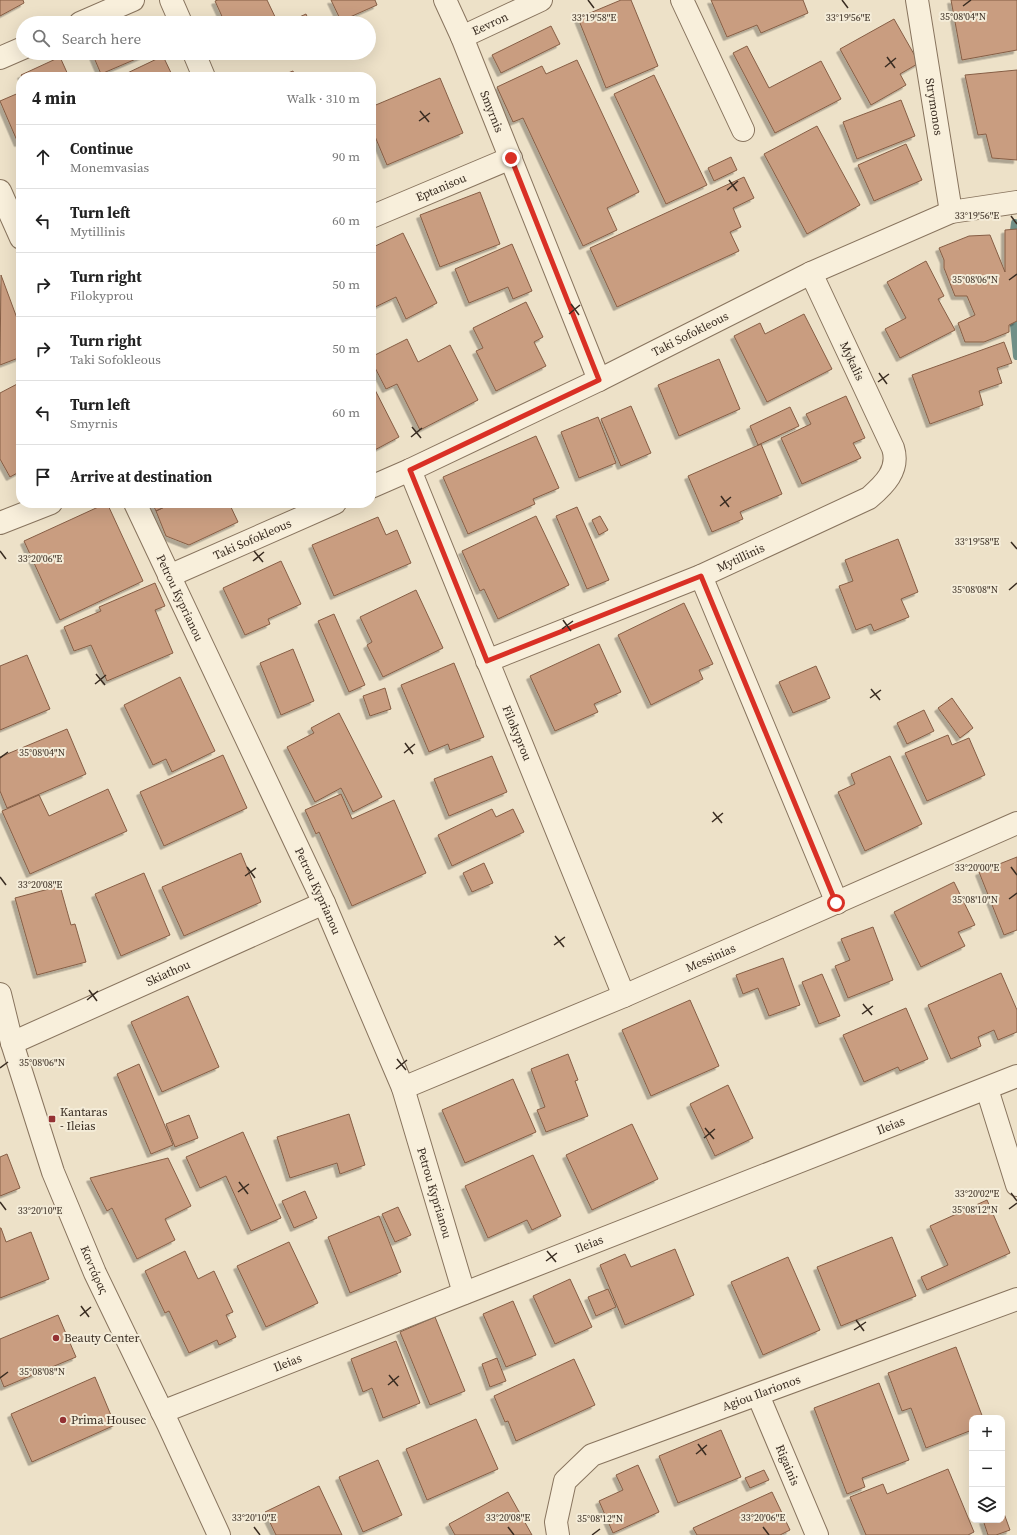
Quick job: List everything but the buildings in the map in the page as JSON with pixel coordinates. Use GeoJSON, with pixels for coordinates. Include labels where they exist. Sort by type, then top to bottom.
{"type":"FeatureCollection","features":[{"type":"Feature","properties":{"kind":"street"},"geometry":{"type":"LineString","coordinates":[[96,16],[133,0]]}},
{"type":"Feature","properties":{"kind":"street"},"geometry":{"type":"LineString","coordinates":[[171,0],[178,16]]}},
{"type":"Feature","properties":{"kind":"street","name":"Smyrnis"},"geometry":{"type":"LineString","coordinates":[[445,0],[462,37],[599,380]]}},
{"type":"Feature","properties":{"kind":"street","name":"Eevron"},"geometry":{"type":"LineString","coordinates":[[462,37],[541,0]]}},
{"type":"Feature","properties":{"kind":"street"},"geometry":{"type":"LineString","coordinates":[[682,0],[743,130]]}},
{"type":"Feature","properties":{"kind":"street","name":"Strymonos"},"geometry":{"type":"LineString","coordinates":[[917,0],[951,212]]}},
{"type":"Feature","properties":{"kind":"street"},"geometry":{"type":"LineString","coordinates":[[0,58],[16,51]]}},
{"type":"Feature","properties":{"kind":"street"},"geometry":{"type":"LineString","coordinates":[[197,60],[202,72]]}},
{"type":"Feature","properties":{"kind":"street","name":"Eptanisou"},"geometry":{"type":"LineString","coordinates":[[376,215],[511,158]]}},
{"type":"Feature","properties":{"kind":"street"},"geometry":{"type":"LineString","coordinates":[[0,191],[16,227]]}},
{"type":"Feature","properties":{"kind":"street","name":"Taki Sofokleous"},"geometry":{"type":"LineString","coordinates":[[376,485],[599,380],[811,273],[951,212],[1017,202]]}},
{"type":"Feature","properties":{"kind":"street","name":"Mykalis"},"geometry":{"type":"LineString","coordinates":[[811,273],[893,448]]}},
{"type":"Feature","properties":{"kind":"street","name":"Mytillinis"},"geometry":{"type":"LineString","coordinates":[[487,661],[701,576],[869,498],[881,487],[889,476],[895,457],[893,448]]}},
{"type":"Feature","properties":{"kind":"street","name":"Filokyprou"},"geometry":{"type":"LineString","coordinates":[[410,470],[624,996]]}},
{"type":"Feature","properties":{"kind":"street"},"geometry":{"type":"LineString","coordinates":[[0,523],[38,508]]}},
{"type":"Feature","properties":{"kind":"street","name":"Petrou Kyprianou"},"geometry":{"type":"LineString","coordinates":[[137,508],[324,903],[403,1088],[464,1293]]}},
{"type":"Feature","properties":{"kind":"street","name":"Taki Sofokleous"},"geometry":{"type":"LineString","coordinates":[[169,576],[324,508]]}},
{"type":"Feature","properties":{"kind":"street"},"geometry":{"type":"LineString","coordinates":[[701,576],[836,903]]}},
{"type":"Feature","properties":{"kind":"street","name":"Messinias"},"geometry":{"type":"LineString","coordinates":[[403,1088],[624,996],[1017,823]]}},
{"type":"Feature","properties":{"kind":"street","name":"Skiathou"},"geometry":{"type":"LineString","coordinates":[[12,1043],[324,903]]}},
{"type":"Feature","properties":{"kind":"street","name":"Καντάρας"},"geometry":{"type":"LineString","coordinates":[[0,994],[12,1043],[53,1172],[95,1273],[219,1535]]}},
{"type":"Feature","properties":{"kind":"street","name":"Ileias"},"geometry":{"type":"LineString","coordinates":[[162,1412],[1017,1076]]}},
{"type":"Feature","properties":{"kind":"street"},"geometry":{"type":"LineString","coordinates":[[987,1089],[1017,1185]]}},
{"type":"Feature","properties":{"kind":"street","name":"Agiou Ilarionos"},"geometry":{"type":"LineString","coordinates":[[558,1535],[556,1522],[564,1481],[592,1455],[1017,1299]]}},
{"type":"Feature","properties":{"kind":"street","name":"Rigainis"},"geometry":{"type":"LineString","coordinates":[[758,1395],[818,1535]]}},
{"type":"Feature","properties":{"kind":"waterway"},"geometry":{"type":"LineString","coordinates":[[1013,238],[1015,223]]}},
{"type":"Feature","properties":{"kind":"waterway"},"geometry":{"type":"LineString","coordinates":[[1013,314],[1017,356]]}},
{"type":"Feature","properties":{"kind":"place","name":"Kantaras - Ileias"},"geometry":{"type":"Point","coordinates":[52,1119]}},
{"type":"Feature","properties":{"kind":"place","name":"Beauty Center"},"geometry":{"type":"Point","coordinates":[56,1338]}},
{"type":"Feature","properties":{"kind":"place","name":"Prima Housec"},"geometry":{"type":"Point","coordinates":[63,1420]}},
{"type":"Feature","properties":{"kind":"route"},"geometry":{"type":"LineString","coordinates":[[511,158],[599,380],[410,470],[487,661],[701,576],[836,903]]}}]}
